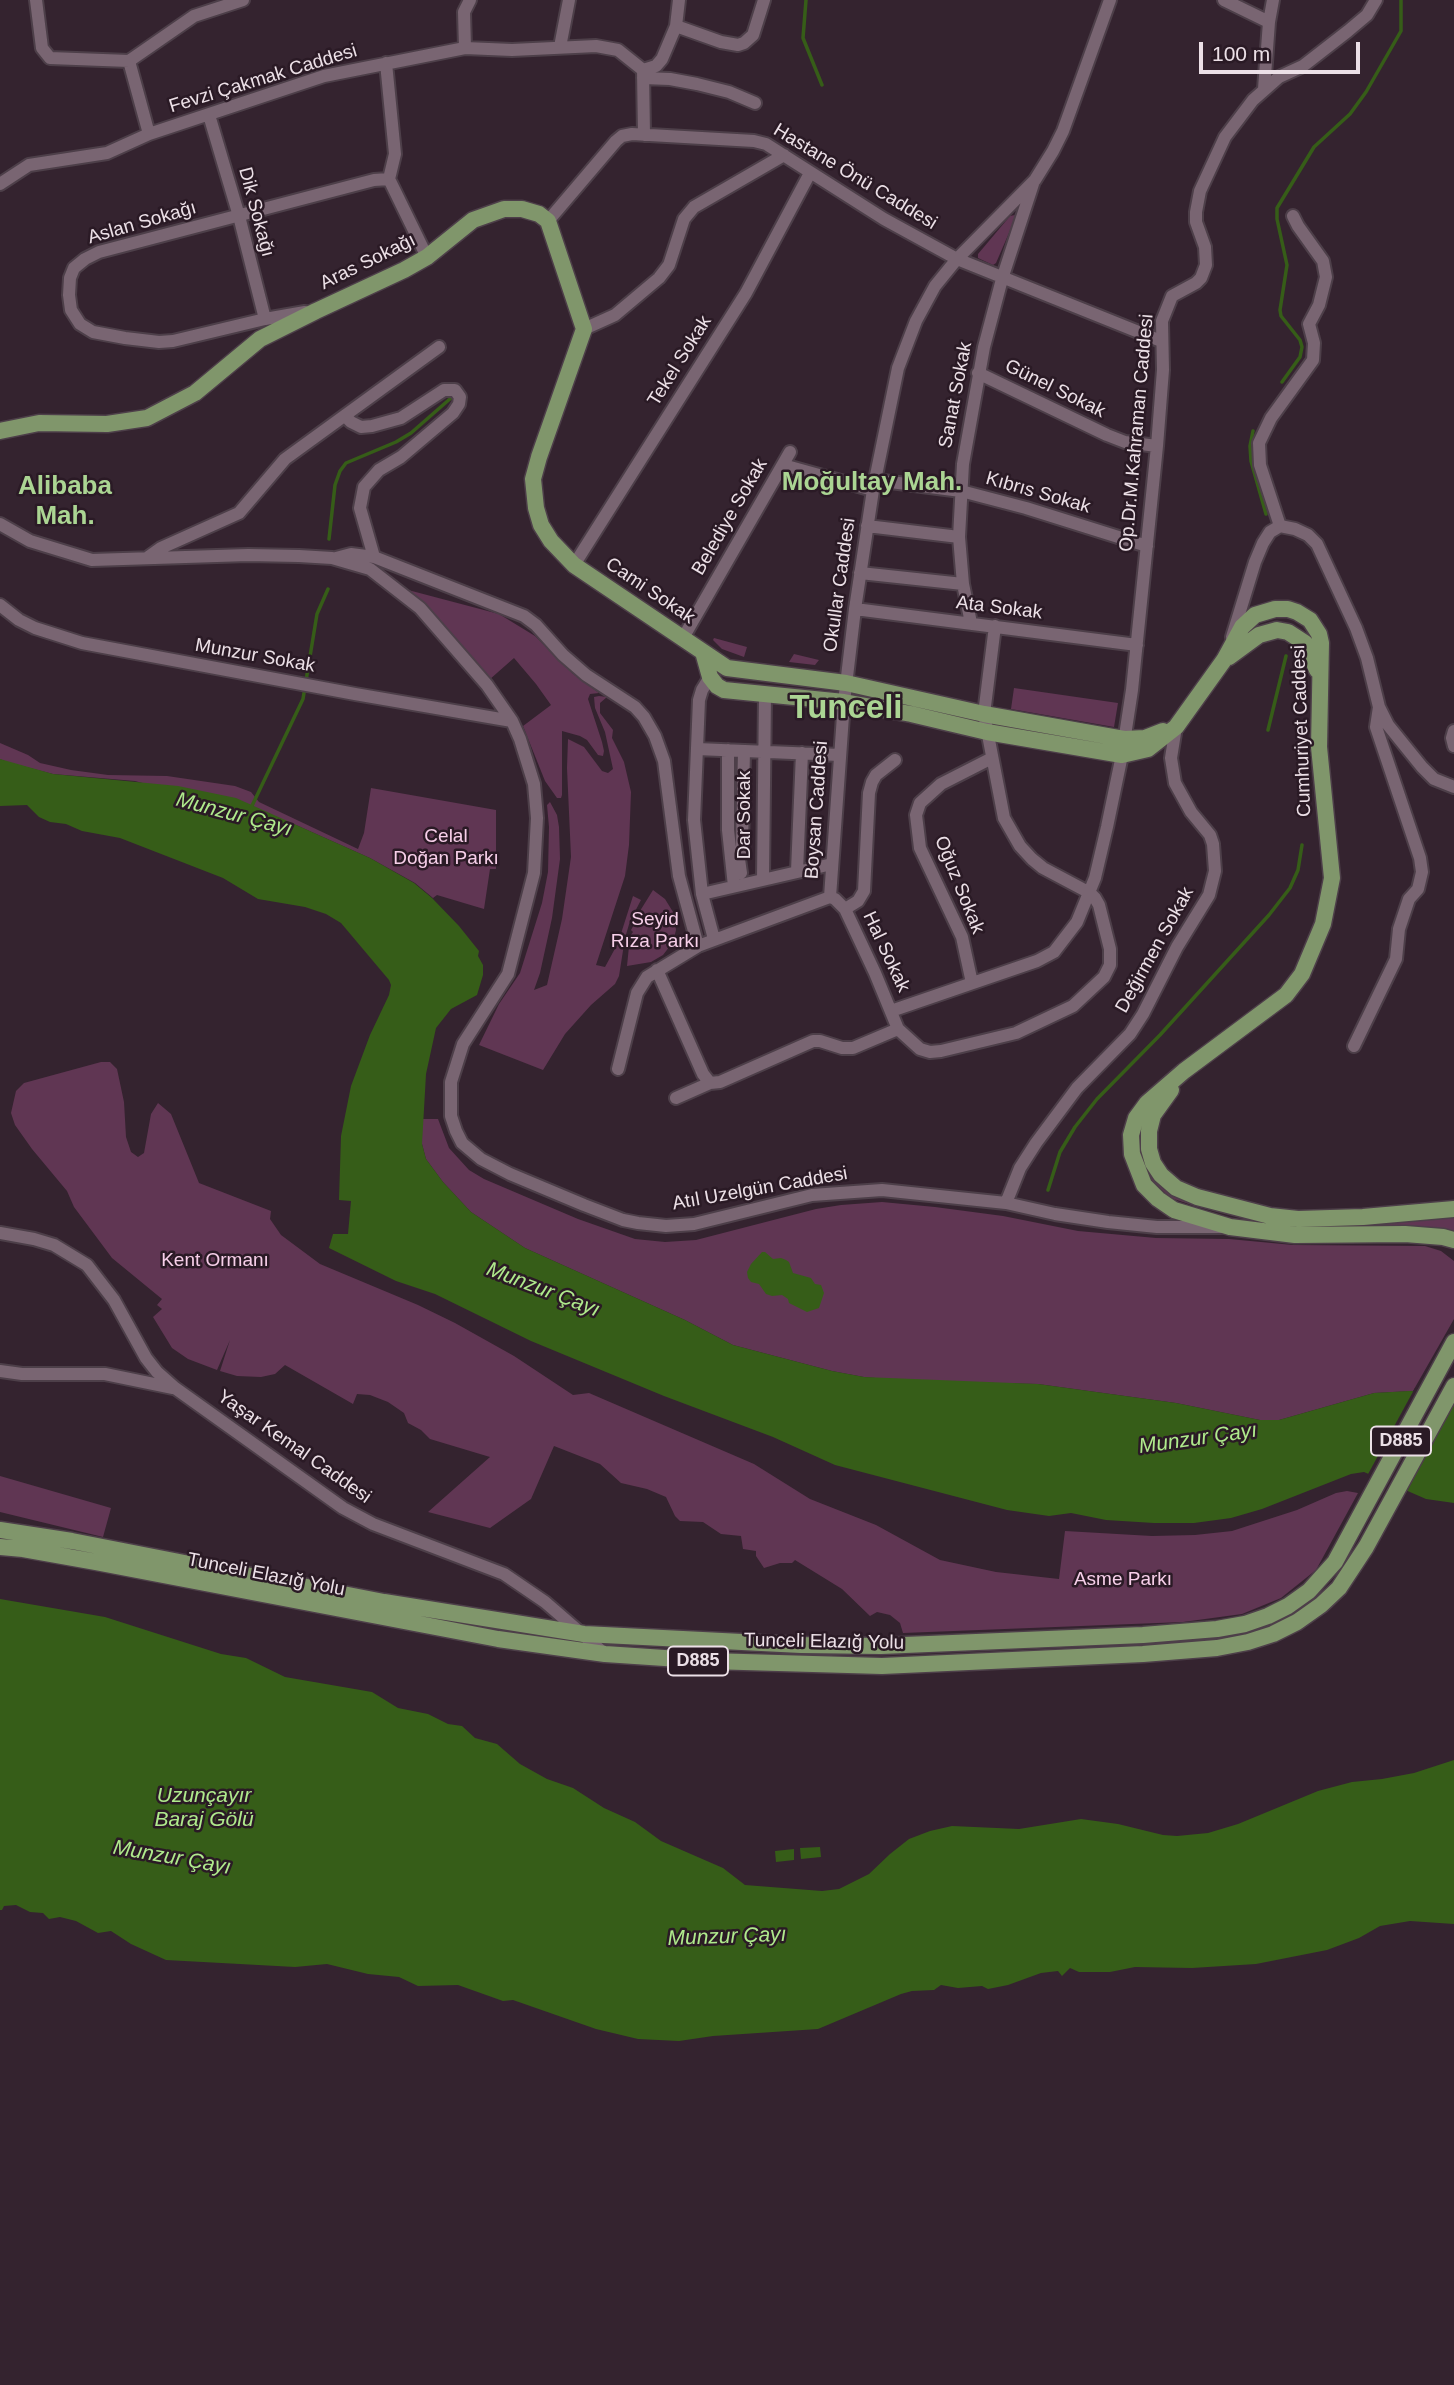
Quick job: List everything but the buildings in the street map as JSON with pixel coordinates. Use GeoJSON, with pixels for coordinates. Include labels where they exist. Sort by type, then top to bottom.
{"type":"FeatureCollection","features":[{"type":"Feature","properties":{"kind":"main road","name":"Aras Sokağı"},"geometry":{"type":"LineString","coordinates":[[0,431],[39,423],[107,424],[146,418],[195,393],[260,339],[428,257],[473,220],[504,209],[522,209],[539,214],[548,221]]}},
{"type":"Feature","properties":{"kind":"main road"},"geometry":{"type":"LineString","coordinates":[[548,221],[584,329]]}},
{"type":"Feature","properties":{"kind":"main road","name":"Cami Sokak"},"geometry":{"type":"LineString","coordinates":[[584,329],[538,457],[533,479],[541,525],[551,541],[574,565],[727,668],[846,683],[1123,747]]}},
{"type":"Feature","properties":{"kind":"main road","name":"Cumhuriyet Caddesi"},"geometry":{"type":"LineString","coordinates":[[710,677],[724,690],[844,702],[911,714],[986,732],[1148,749],[1176,727],[1224,660],[1248,620],[1264,611],[1288,609],[1310,620],[1319,634],[1321,653],[1319,747],[1332,878],[1323,923],[1302,974],[1286,995],[1184,1071],[1147,1103],[1136,1118],[1131,1135],[1132,1154],[1144,1185],[1158,1199],[1174,1210],[1230,1227],[1295,1235],[1405,1234],[1454,1240]]}},
{"type":"Feature","properties":{"kind":"main road"},"geometry":{"type":"LineString","coordinates":[[1224,660],[1259,635],[1277,630],[1288,632],[1305,643],[1310,650],[1320,679]]}},
{"type":"Feature","properties":{"kind":"main road"},"geometry":{"type":"LineString","coordinates":[[703,652],[710,677]]}},
{"type":"Feature","properties":{"kind":"main road"},"geometry":{"type":"LineString","coordinates":[[1184,1071],[1153,1115],[1149,1131],[1149,1149],[1153,1163],[1161,1175],[1176,1188],[1220,1205],[1298,1219],[1363,1217],[1454,1209]]}},
{"type":"Feature","properties":{"kind":"main road","name":"Tunceli Elazığ Yolu"},"geometry":{"type":"LineString","coordinates":[[0,1530],[72,1541],[384,1602],[584,1634],[801,1645],[881,1646],[1143,1635],[1217,1629],[1268,1616],[1309,1591],[1324,1576],[1350,1539],[1454,1343]]}},
{"type":"Feature","properties":{"kind":"main road","name":"Tunceli Elazığ Yolu"},"geometry":{"type":"LineString","coordinates":[[0,1547],[96,1562],[525,1644],[605,1654],[709,1661],[882,1666],[1217,1648],[1273,1634],[1297,1622],[1339,1588],[1366,1546],[1454,1386]]}},
{"type":"Feature","properties":{"kind":"street"},"geometry":{"type":"LineString","coordinates":[[36,0],[42,48],[50,58],[129,61],[194,16],[243,0]]}},
{"type":"Feature","properties":{"kind":"street"},"geometry":{"type":"LineString","coordinates":[[465,48],[464,12],[470,0]]}},
{"type":"Feature","properties":{"kind":"street"},"geometry":{"type":"LineString","coordinates":[[560,47],[569,0]]}},
{"type":"Feature","properties":{"kind":"street"},"geometry":{"type":"LineString","coordinates":[[643,74],[662,59],[676,26],[679,0]]}},
{"type":"Feature","properties":{"kind":"street"},"geometry":{"type":"LineString","coordinates":[[676,26],[738,45],[753,35],[764,0]]}},
{"type":"Feature","properties":{"kind":"street"},"geometry":{"type":"LineString","coordinates":[[1034,180],[1063,131],[1110,0]]}},
{"type":"Feature","properties":{"kind":"street"},"geometry":{"type":"LineString","coordinates":[[1224,0],[1269,22]]}},
{"type":"Feature","properties":{"kind":"street"},"geometry":{"type":"LineString","coordinates":[[1264,89],[1273,0]]}},
{"type":"Feature","properties":{"kind":"street","name":"Op.Dr.M.Kahraman Caddesi"},"geometry":{"type":"LineString","coordinates":[[891,1011],[1037,961],[1054,952],[1077,922],[1090,893],[1123,747],[1137,645],[1157,446],[1163,370],[1162,321],[1172,296],[1196,283],[1205,271],[1207,256],[1196,222],[1196,212],[1206,176],[1232,125],[1264,89],[1279,77],[1314,58],[1367,15],[1376,0]]}},
{"type":"Feature","properties":{"kind":"street","name":"Fevzi Çakmak Caddesi"},"geometry":{"type":"LineString","coordinates":[[0,184],[29,165],[107,153],[149,134],[324,76],[465,48],[612,48],[623,52],[643,74]]}},
{"type":"Feature","properties":{"kind":"street"},"geometry":{"type":"LineString","coordinates":[[129,61],[149,134]]}},
{"type":"Feature","properties":{"kind":"street"},"geometry":{"type":"LineString","coordinates":[[386,63],[395,154],[389,178],[428,257]]}},
{"type":"Feature","properties":{"kind":"street"},"geometry":{"type":"LineString","coordinates":[[643,74],[697,83],[755,103]]}},
{"type":"Feature","properties":{"kind":"street"},"geometry":{"type":"LineString","coordinates":[[643,74],[644,135]]}},
{"type":"Feature","properties":{"kind":"street","name":"Dik Sokağı"},"geometry":{"type":"LineString","coordinates":[[209,115],[239,216],[265,319]]}},
{"type":"Feature","properties":{"kind":"street","name":"Hastane Önü Caddesi"},"geometry":{"type":"LineString","coordinates":[[548,221],[622,136],[632,134],[754,141],[766,144],[884,219],[957,259],[1161,341]]}},
{"type":"Feature","properties":{"kind":"street"},"geometry":{"type":"LineString","coordinates":[[584,329],[615,315],[659,278],[669,265],[689,211],[784,155]]}},
{"type":"Feature","properties":{"kind":"street","name":"Tekel Sokak"},"geometry":{"type":"LineString","coordinates":[[574,565],[746,293],[810,173]]}},
{"type":"Feature","properties":{"kind":"street","name":"Aslan Sokağı"},"geometry":{"type":"LineString","coordinates":[[316,311],[265,319],[189,339],[159,342],[93,332],[80,324],[71,310],[70,278],[74,268],[99,252],[389,178]]}},
{"type":"Feature","properties":{"kind":"street","name":"Okullar Caddesi"},"geometry":{"type":"LineString","coordinates":[[846,683],[874,485],[894,386],[906,343],[925,302],[957,259],[1034,180]]}},
{"type":"Feature","properties":{"kind":"street","name":"Sanat Sokak"},"geometry":{"type":"LineString","coordinates":[[971,624],[958,537],[961,491],[978,373],[1002,279],[1034,180]]}},
{"type":"Feature","properties":{"kind":"street"},"geometry":{"type":"LineString","coordinates":[[1280,526],[1260,465],[1259,443],[1271,418],[1313,360],[1314,343],[1310,324],[1320,305],[1326,277],[1323,261],[1293,216]]}},
{"type":"Feature","properties":{"kind":"street"},"geometry":{"type":"LineString","coordinates":[[146,558],[161,548],[239,513],[285,459],[439,347]]}},
{"type":"Feature","properties":{"kind":"street","name":"Günel Sokak"},"geometry":{"type":"LineString","coordinates":[[978,373],[1107,435],[1125,442],[1157,446]]}},
{"type":"Feature","properties":{"kind":"street"},"geometry":{"type":"LineString","coordinates":[[345,416],[361,427],[372,426],[401,418],[443,390],[455,390],[460,397],[453,413],[401,457],[379,470],[364,487],[360,508],[373,557]]}},
{"type":"Feature","properties":{"kind":"street","name":"Belediye Sokak"},"geometry":{"type":"LineString","coordinates":[[683,638],[790,452]]}},
{"type":"Feature","properties":{"kind":"street","name":"Kıbrıs Sokak"},"geometry":{"type":"LineString","coordinates":[[783,466],[874,485],[961,491],[1147,546]]}},
{"type":"Feature","properties":{"kind":"street"},"geometry":{"type":"LineString","coordinates":[[0,524],[30,541],[92,560],[248,555],[332,558],[351,554],[373,557],[524,616],[586,675],[635,708],[655,736],[664,761],[679,876],[698,946]]}},
{"type":"Feature","properties":{"kind":"street"},"geometry":{"type":"LineString","coordinates":[[867,526],[958,537]]}},
{"type":"Feature","properties":{"kind":"street"},"geometry":{"type":"LineString","coordinates":[[1224,660],[1263,542],[1270,532],[1280,526],[1308,535],[1317,544],[1356,628],[1388,725],[1434,779],[1454,786]]}},
{"type":"Feature","properties":{"kind":"street","name":"Atıl Uzelgün Caddesi"},"geometry":{"type":"LineString","coordinates":[[332,558],[370,569],[420,608],[487,685],[512,721],[534,784],[537,818],[534,873],[508,974],[463,1044],[451,1082],[451,1116],[462,1143],[470,1151],[510,1174],[610,1215],[638,1223],[694,1224],[812,1195],[863,1191],[912,1192],[1006,1203],[1055,1214],[1157,1227],[1230,1227]]}},
{"type":"Feature","properties":{"kind":"street"},"geometry":{"type":"LineString","coordinates":[[860,573],[963,584]]}},
{"type":"Feature","properties":{"kind":"street","name":"Munzur Sokak"},"geometry":{"type":"LineString","coordinates":[[0,605],[19,620],[35,628],[82,643],[512,721]]}},
{"type":"Feature","properties":{"kind":"street","name":"Ata Sokak"},"geometry":{"type":"LineString","coordinates":[[855,608],[1137,645]]}},
{"type":"Feature","properties":{"kind":"street"},"geometry":{"type":"LineString","coordinates":[[676,1098],[710,1083],[720,1082],[813,1041],[853,1048],[898,1029],[920,1049],[930,1052],[1016,1033],[1073,1006],[1104,977],[1110,965],[1110,949],[1099,905],[1090,893],[1043,868],[1020,846],[1004,818],[984,713],[995,626]]}},
{"type":"Feature","properties":{"kind":"street"},"geometry":{"type":"LineString","coordinates":[[710,677],[699,700],[694,820],[702,894],[714,939]]}},
{"type":"Feature","properties":{"kind":"street","name":"Boysan Caddesi"},"geometry":{"type":"LineString","coordinates":[[830,897],[846,683]]}},
{"type":"Feature","properties":{"kind":"street","name":"Dar Sokak"},"geometry":{"type":"LineString","coordinates":[[763,878],[765,694]]}},
{"type":"Feature","properties":{"kind":"street"},"geometry":{"type":"LineString","coordinates":[[1354,1046],[1396,959],[1399,929],[1409,899],[1418,889],[1422,872],[1420,858],[1376,727],[1380,707]]}},
{"type":"Feature","properties":{"kind":"street","name":"Değirmen Sokak"},"geometry":{"type":"LineString","coordinates":[[1006,1203],[1020,1167],[1036,1143],[1077,1088],[1130,1034],[1177,947],[1209,895],[1215,871],[1213,844],[1210,835],[1191,812],[1175,783],[1171,758],[1176,727]]}},
{"type":"Feature","properties":{"kind":"street"},"geometry":{"type":"LineString","coordinates":[[1454,731],[1454,746]]}},
{"type":"Feature","properties":{"kind":"street"},"geometry":{"type":"LineString","coordinates":[[697,749],[840,755]]}},
{"type":"Feature","properties":{"kind":"street"},"geometry":{"type":"LineString","coordinates":[[728,750],[728,830],[738,885]]}},
{"type":"Feature","properties":{"kind":"street"},"geometry":{"type":"LineString","coordinates":[[738,885],[742,846],[744,751]]}},
{"type":"Feature","properties":{"kind":"street"},"geometry":{"type":"LineString","coordinates":[[797,871],[802,753]]}},
{"type":"Feature","properties":{"kind":"street","name":"Oğuz Sokak"},"geometry":{"type":"LineString","coordinates":[[972,984],[962,937],[920,848],[916,815],[920,803],[941,784],[992,758]]}},
{"type":"Feature","properties":{"kind":"street"},"geometry":{"type":"LineString","coordinates":[[845,909],[858,901],[864,891],[868,806],[872,782],[876,775],[895,760]]}},
{"type":"Feature","properties":{"kind":"street"},"geometry":{"type":"LineString","coordinates":[[702,894],[832,864]]}},
{"type":"Feature","properties":{"kind":"street"},"geometry":{"type":"LineString","coordinates":[[618,1069],[636,993],[647,976],[714,939],[830,897]]}},
{"type":"Feature","properties":{"kind":"street","name":"Hal Sokak"},"geometry":{"type":"LineString","coordinates":[[830,897],[845,909],[898,1029]]}},
{"type":"Feature","properties":{"kind":"street"},"geometry":{"type":"LineString","coordinates":[[657,970],[703,1074],[710,1083]]}},
{"type":"Feature","properties":{"kind":"street","name":"Yaşar Kemal Caddesi"},"geometry":{"type":"LineString","coordinates":[[0,1233],[34,1238],[54,1245],[88,1265],[114,1300],[146,1359],[157,1372],[175,1388],[343,1508],[373,1524],[504,1574],[584,1634],[605,1654]]}},
{"type":"Feature","properties":{"kind":"street"},"geometry":{"type":"LineString","coordinates":[[0,1371],[22,1374],[105,1374],[175,1388]]}},
{"type":"Feature","properties":{"kind":"green space"},"geometry":{"type":"Polygon","coordinates":[[[1015,215],[996,263],[993,265],[978,258],[978,254],[1010,216],[1015,215]]]}},
{"type":"Feature","properties":{"kind":"green space"},"geometry":{"type":"Polygon","coordinates":[[[393,586],[499,614],[535,636],[572,673],[599,693],[590,694],[588,699],[602,742],[603,756],[598,755],[587,740],[562,731],[561,798],[557,798],[545,781],[523,726],[551,705],[536,684],[514,658],[489,680],[393,586]]]}},
{"type":"Feature","properties":{"kind":"green space"},"geometry":{"type":"Polygon","coordinates":[[[714,638],[747,647],[744,657],[722,649],[714,638]]]}},
{"type":"Feature","properties":{"kind":"green space"},"geometry":{"type":"Polygon","coordinates":[[[794,654],[819,660],[815,665],[789,662],[794,654]]]}},
{"type":"Feature","properties":{"kind":"green space"},"geometry":{"type":"Polygon","coordinates":[[[1014,688],[1118,703],[1114,727],[1011,709],[1014,688]]]}},
{"type":"Feature","properties":{"kind":"green space"},"geometry":{"type":"Polygon","coordinates":[[[594,697],[607,697],[600,703],[600,713],[613,730],[612,738],[624,762],[631,792],[625,876],[596,965],[605,967],[618,943],[633,896],[641,900],[630,921],[615,984],[591,1005],[565,1034],[543,1070],[479,1045],[499,1004],[520,973],[542,903],[548,872],[547,805],[550,802],[557,815],[560,859],[552,918],[534,990],[547,985],[562,919],[571,857],[568,739],[584,747],[602,771],[608,773],[613,769],[605,732],[595,708],[594,697]]]}},
{"type":"Feature","properties":{"kind":"green space","name":"Celal Doğan Parkı"},"geometry":{"type":"Polygon","coordinates":[[[0,743],[40,763],[71,770],[108,775],[167,776],[235,786],[251,792],[259,802],[358,849],[364,833],[371,788],[496,810],[496,869],[490,869],[484,909],[437,895],[433,898],[415,883],[370,858],[296,825],[135,781],[53,774],[7,762],[0,759],[0,743]]]}},
{"type":"Feature","properties":{"kind":"green space","name":"Seyid Rıza Parkı"},"geometry":{"type":"Polygon","coordinates":[[[653,890],[665,899],[673,912],[676,930],[673,942],[663,955],[651,962],[627,966],[630,936],[633,932],[631,930],[653,890]]]}},
{"type":"Feature","properties":{"kind":"green space","name":"Kent Ormanı"},"geometry":{"type":"Polygon","coordinates":[[[101,1062],[110,1062],[117,1069],[124,1102],[126,1137],[131,1152],[138,1157],[144,1153],[151,1114],[158,1103],[171,1114],[199,1183],[271,1211],[270,1219],[281,1235],[320,1264],[455,1323],[514,1356],[573,1395],[589,1393],[754,1464],[810,1499],[876,1525],[940,1560],[996,1572],[1059,1579],[1065,1531],[1152,1536],[1232,1531],[1297,1510],[1336,1493],[1358,1493],[1316,1570],[1281,1598],[1242,1614],[1183,1622],[903,1633],[900,1623],[890,1615],[877,1612],[870,1616],[842,1589],[795,1560],[792,1563],[780,1563],[764,1568],[756,1556],[756,1551],[743,1549],[741,1536],[721,1534],[703,1522],[680,1521],[666,1497],[621,1483],[600,1464],[554,1446],[531,1499],[490,1528],[428,1512],[490,1457],[430,1439],[408,1423],[404,1413],[388,1402],[370,1395],[357,1394],[353,1404],[285,1365],[275,1374],[261,1377],[237,1376],[220,1371],[230,1340],[217,1370],[188,1359],[172,1348],[153,1317],[162,1309],[157,1305],[162,1299],[112,1258],[74,1207],[67,1191],[15,1125],[11,1113],[16,1091],[24,1083],[101,1062]]]}},
{"type":"Feature","properties":{"kind":"green space"},"geometry":{"type":"Polygon","coordinates":[[[422,1119],[438,1119],[449,1148],[469,1170],[484,1179],[578,1219],[635,1239],[665,1242],[696,1240],[816,1209],[882,1202],[1003,1216],[1078,1231],[1156,1238],[1229,1239],[1293,1245],[1425,1246],[1441,1251],[1454,1261],[1454,1319],[1413,1391],[1374,1393],[1279,1420],[1260,1420],[1176,1403],[1038,1384],[908,1381],[832,1371],[733,1345],[685,1320],[525,1248],[471,1212],[443,1182],[426,1159],[422,1144],[422,1119]]]}},
{"type":"Feature","properties":{"kind":"green space"},"geometry":{"type":"Polygon","coordinates":[[[1141,1127],[1142,1153],[1147,1171],[1172,1195],[1195,1206],[1171,1198],[1150,1179],[1139,1153],[1141,1127]]]}},
{"type":"Feature","properties":{"kind":"green space"},"geometry":{"type":"Polygon","coordinates":[[[1454,1213],[1454,1235],[1295,1231],[1268,1224],[1269,1221],[1454,1213]]]}},
{"type":"Feature","properties":{"kind":"green space"},"geometry":{"type":"Polygon","coordinates":[[[0,1476],[111,1508],[103,1537],[0,1512],[0,1476]]]}},
{"type":"Feature","properties":{"kind":"water","name":"Munzur Çayı"},"geometry":{"type":"Polygon","coordinates":[[[0,759],[53,774],[178,786],[236,798],[370,858],[414,883],[432,898],[479,951],[483,975],[477,995],[451,1009],[436,1028],[426,1074],[422,1144],[426,1159],[471,1212],[525,1248],[685,1320],[733,1345],[864,1377],[1038,1384],[1176,1403],[1260,1420],[1279,1420],[1374,1393],[1454,1393],[1454,1503],[1426,1499],[1364,1472],[1351,1474],[1262,1509],[1231,1518],[1194,1523],[1106,1520],[1071,1513],[1049,1516],[1007,1510],[835,1465],[773,1437],[531,1341],[435,1294],[396,1281],[329,1248],[333,1234],[348,1234],[351,1201],[339,1200],[341,1136],[351,1086],[370,1035],[389,995],[389,980],[341,923],[326,914],[305,907],[258,899],[223,878],[120,838],[50,822],[39,817],[27,805],[0,806],[0,759]]]}},
{"type":"Feature","properties":{"kind":"water"},"geometry":{"type":"Polygon","coordinates":[[[762,1252],[773,1259],[786,1260],[793,1273],[811,1278],[815,1284],[821,1285],[824,1293],[819,1308],[807,1312],[789,1303],[782,1295],[766,1294],[759,1284],[751,1282],[747,1272],[762,1252]]]}},
{"type":"Feature","properties":{"kind":"water","name":"Uzunçayır Baraj Gölü"},"geometry":{"type":"Polygon","coordinates":[[[0,1599],[105,1617],[221,1654],[246,1658],[285,1677],[372,1692],[398,1708],[428,1714],[448,1724],[462,1726],[475,1738],[497,1744],[520,1764],[547,1779],[573,1788],[604,1808],[635,1822],[661,1841],[723,1868],[745,1885],[822,1891],[839,1889],[869,1874],[909,1839],[952,1826],[1019,1829],[1081,1819],[1118,1824],[1163,1835],[1208,1833],[1238,1824],[1318,1791],[1352,1782],[1414,1773],[1454,1760],[1454,1924],[1410,1921],[1380,1926],[1359,1938],[1327,1950],[1256,1964],[1192,1968],[1135,1967],[1110,1972],[1079,1972],[1070,1968],[1062,1976],[1058,1971],[1041,1973],[988,1989],[982,1986],[958,1988],[941,1985],[934,1990],[901,1994],[818,2029],[679,2041],[638,2039],[596,2029],[513,2000],[503,2001],[458,1985],[418,1986],[399,1977],[368,1974],[327,1964],[295,1967],[166,1960],[131,1944],[111,1931],[98,1933],[76,1921],[60,1917],[49,1919],[43,1913],[30,1912],[16,1905],[4,1906],[0,1910],[0,1599]]]}},
{"type":"Feature","properties":{"kind":"water"},"geometry":{"type":"Polygon","coordinates":[[[820,1847],[821,1857],[801,1859],[800,1848],[820,1847]]]}},
{"type":"Feature","properties":{"kind":"water"},"geometry":{"type":"Polygon","coordinates":[[[794,1849],[794,1860],[776,1862],[775,1851],[794,1849]]]}},
{"type":"Feature","properties":{"kind":"pier"},"geometry":{"type":"Polygon","coordinates":[[[1415,1388],[1454,1389],[1454,1402],[1404,1494],[1367,1476],[1415,1388]]]}},
{"type":"Feature","properties":{"kind":"waterway"},"geometry":{"type":"LineString","coordinates":[[806,0],[803,38],[822,85]]}},
{"type":"Feature","properties":{"kind":"waterway"},"geometry":{"type":"LineString","coordinates":[[1282,382],[1300,357],[1302,347],[1300,340],[1281,316],[1287,265],[1277,208],[1314,147],[1350,114],[1366,92],[1401,31],[1401,0]]}},
{"type":"Feature","properties":{"kind":"waterway"},"geometry":{"type":"LineString","coordinates":[[329,539],[335,485],[346,463],[411,433],[451,398]]}},
{"type":"Feature","properties":{"kind":"waterway"},"geometry":{"type":"LineString","coordinates":[[1253,431],[1251,461],[1266,514]]}},
{"type":"Feature","properties":{"kind":"waterway","name":"Munzur Çayı"},"geometry":{"type":"LineString","coordinates":[[250,810],[303,699],[317,614],[328,589]]}},
{"type":"Feature","properties":{"kind":"waterway"},"geometry":{"type":"LineString","coordinates":[[1268,730],[1286,656]]}},
{"type":"Feature","properties":{"kind":"waterway"},"geometry":{"type":"LineString","coordinates":[[1048,1190],[1060,1152],[1097,1099],[1160,1035],[1269,915],[1290,888],[1298,870],[1302,845]]}},
{"type":"Feature","properties":{"kind":"district","name":"Moğultay Mah."},"geometry":{"type":"Point","coordinates":[872,483]}},
{"type":"Feature","properties":{"kind":"district","name":"Alibaba Mah."},"geometry":{"type":"Point","coordinates":[65,502]}},
{"type":"Feature","properties":{"kind":"district","name":"Tunceli"},"geometry":{"type":"Point","coordinates":[846,709]}},
{"type":"Feature","properties":{"kind":"park label","name":"Asme Parkı"},"geometry":{"type":"Point","coordinates":[1123,1580]}}]}
